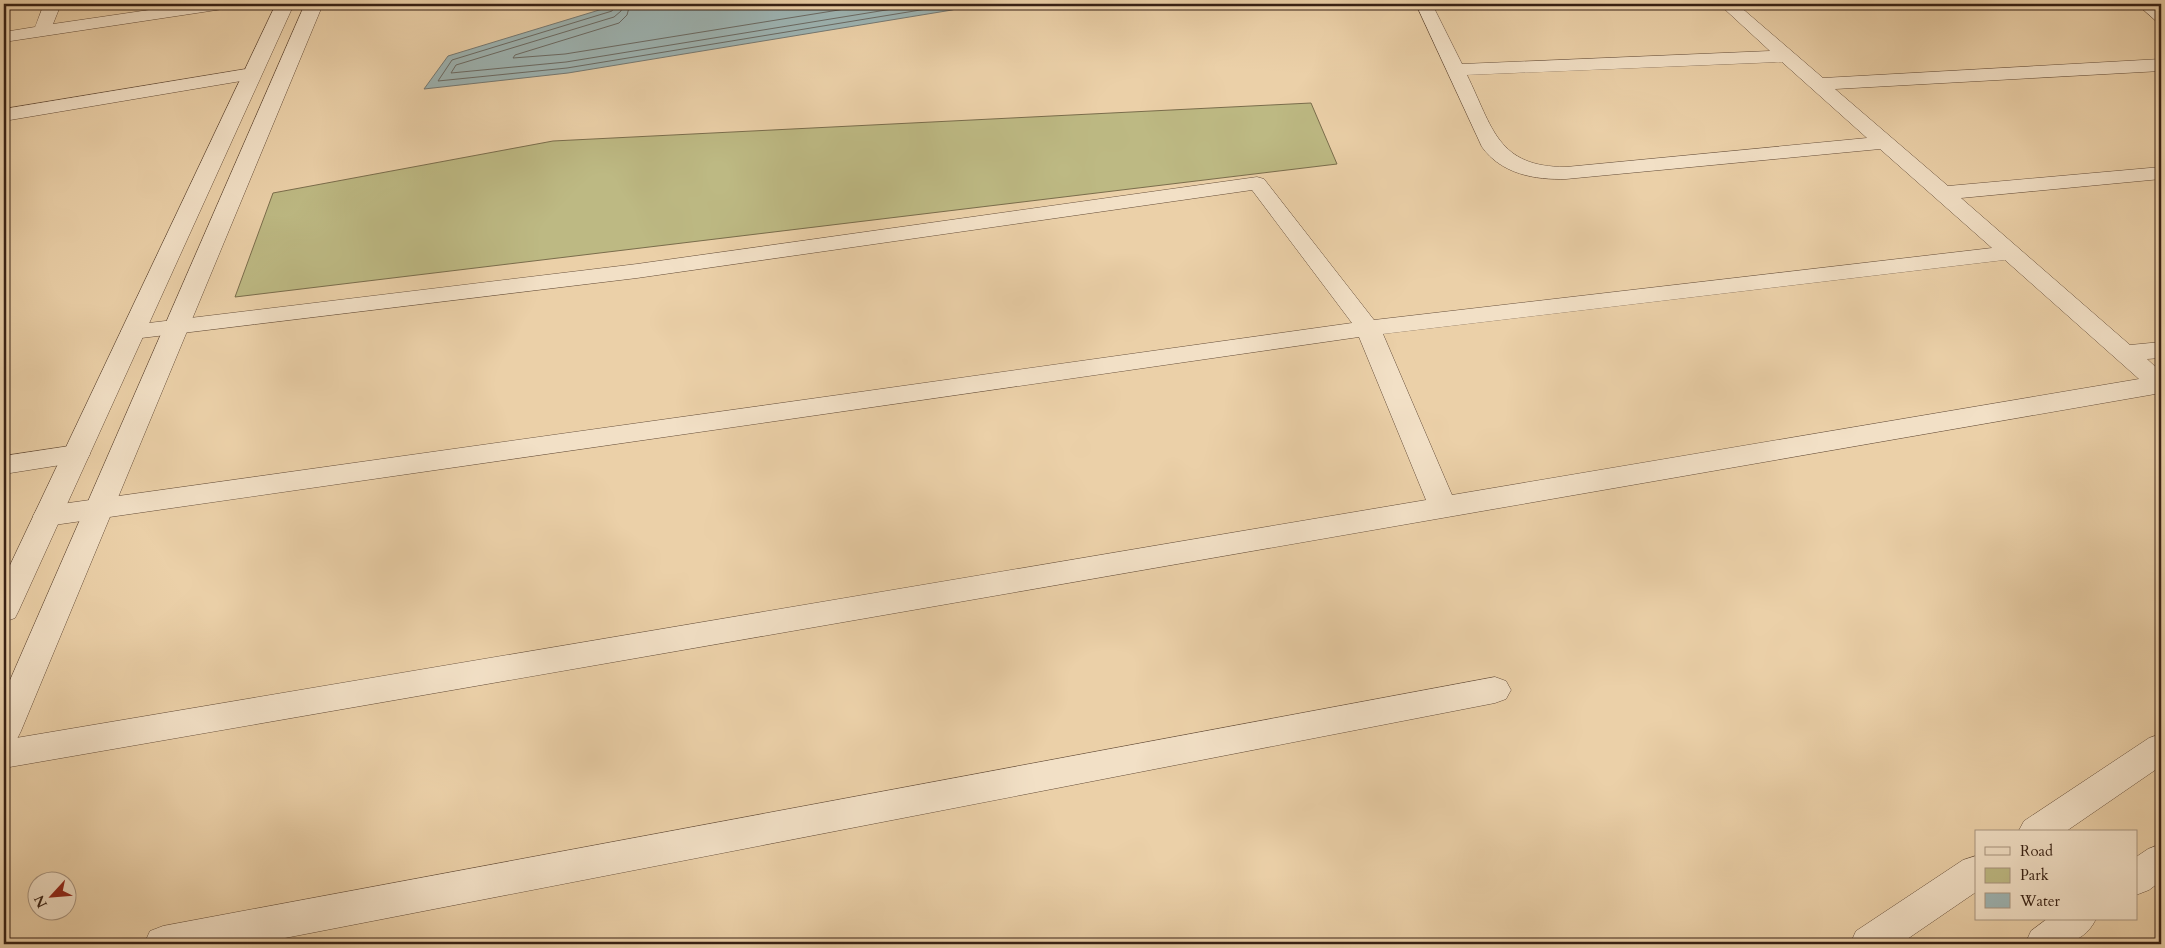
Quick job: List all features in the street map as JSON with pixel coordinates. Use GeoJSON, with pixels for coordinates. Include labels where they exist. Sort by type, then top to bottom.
{"type":"FeatureCollection","features":[{"type":"Feature","properties":{"kind":"street"},"geometry":{"type":"LineString","coordinates":[[42,31],[52,4]]}},
{"type":"Feature","properties":{"kind":"street"},"geometry":{"type":"LineString","coordinates":[[4,38],[222,4]]}},
{"type":"Feature","properties":{"kind":"street"},"geometry":{"type":"LineString","coordinates":[[4,610],[285,4]]}},
{"type":"Feature","properties":{"kind":"street"},"geometry":{"type":"LineString","coordinates":[[4,731],[314,4]]}},
{"type":"Feature","properties":{"kind":"street"},"geometry":{"type":"LineString","coordinates":[[1424,4],[1492,147],[1503,159],[1521,169],[1542,173],[1886,142]]}},
{"type":"Feature","properties":{"kind":"street"},"geometry":{"type":"LineString","coordinates":[[1727,4],[2161,384]]}},
{"type":"Feature","properties":{"kind":"street"},"geometry":{"type":"LineString","coordinates":[[2145,4],[2161,16]]}},
{"type":"Feature","properties":{"kind":"street"},"geometry":{"type":"LineString","coordinates":[[1455,70],[1787,56]]}},
{"type":"Feature","properties":{"kind":"street"},"geometry":{"type":"LineString","coordinates":[[1818,84],[2161,65]]}},
{"type":"Feature","properties":{"kind":"street"},"geometry":{"type":"LineString","coordinates":[[4,115],[252,74]]}},
{"type":"Feature","properties":{"kind":"street"},"geometry":{"type":"LineString","coordinates":[[1944,193],[2161,173]]}},
{"type":"Feature","properties":{"kind":"street"},"geometry":{"type":"LineString","coordinates":[[133,331],[637,270],[1257,183],[1368,328],[1443,507]]}},
{"type":"Feature","properties":{"kind":"street"},"geometry":{"type":"LineString","coordinates":[[47,516],[1368,328],[2012,253]]}},
{"type":"Feature","properties":{"kind":"street"},"geometry":{"type":"LineString","coordinates":[[2125,353],[2161,350]]}},
{"type":"Feature","properties":{"kind":"street"},"geometry":{"type":"LineString","coordinates":[[4,754],[2161,384]]}},
{"type":"Feature","properties":{"kind":"street"},"geometry":{"type":"LineString","coordinates":[[4,465],[76,454]]}},
{"type":"Feature","properties":{"kind":"street"},"geometry":{"type":"LineString","coordinates":[[163,944],[1496,690]]}},
{"type":"Feature","properties":{"kind":"street"},"geometry":{"type":"LineString","coordinates":[[2039,830],[2161,748]]}},
{"type":"Feature","properties":{"kind":"street"},"geometry":{"type":"LineString","coordinates":[[2138,877],[2161,860]]}},
{"type":"Feature","properties":{"kind":"street"},"geometry":{"type":"LineString","coordinates":[[1869,944],[1975,873]]}},
{"type":"Feature","properties":{"kind":"street"},"geometry":{"type":"LineString","coordinates":[[2044,944],[2077,920]]}},
{"type":"Feature","properties":{"kind":"green space"},"geometry":{"type":"Polygon","coordinates":[[[1311,103],[1337,164],[235,297],[273,193],[553,141],[1311,103]]]}},
{"type":"Feature","properties":{"kind":"water"},"geometry":{"type":"Polygon","coordinates":[[[619,4],[974,4],[952,10],[568,73],[424,89],[448,56],[619,4]]]}}]}
